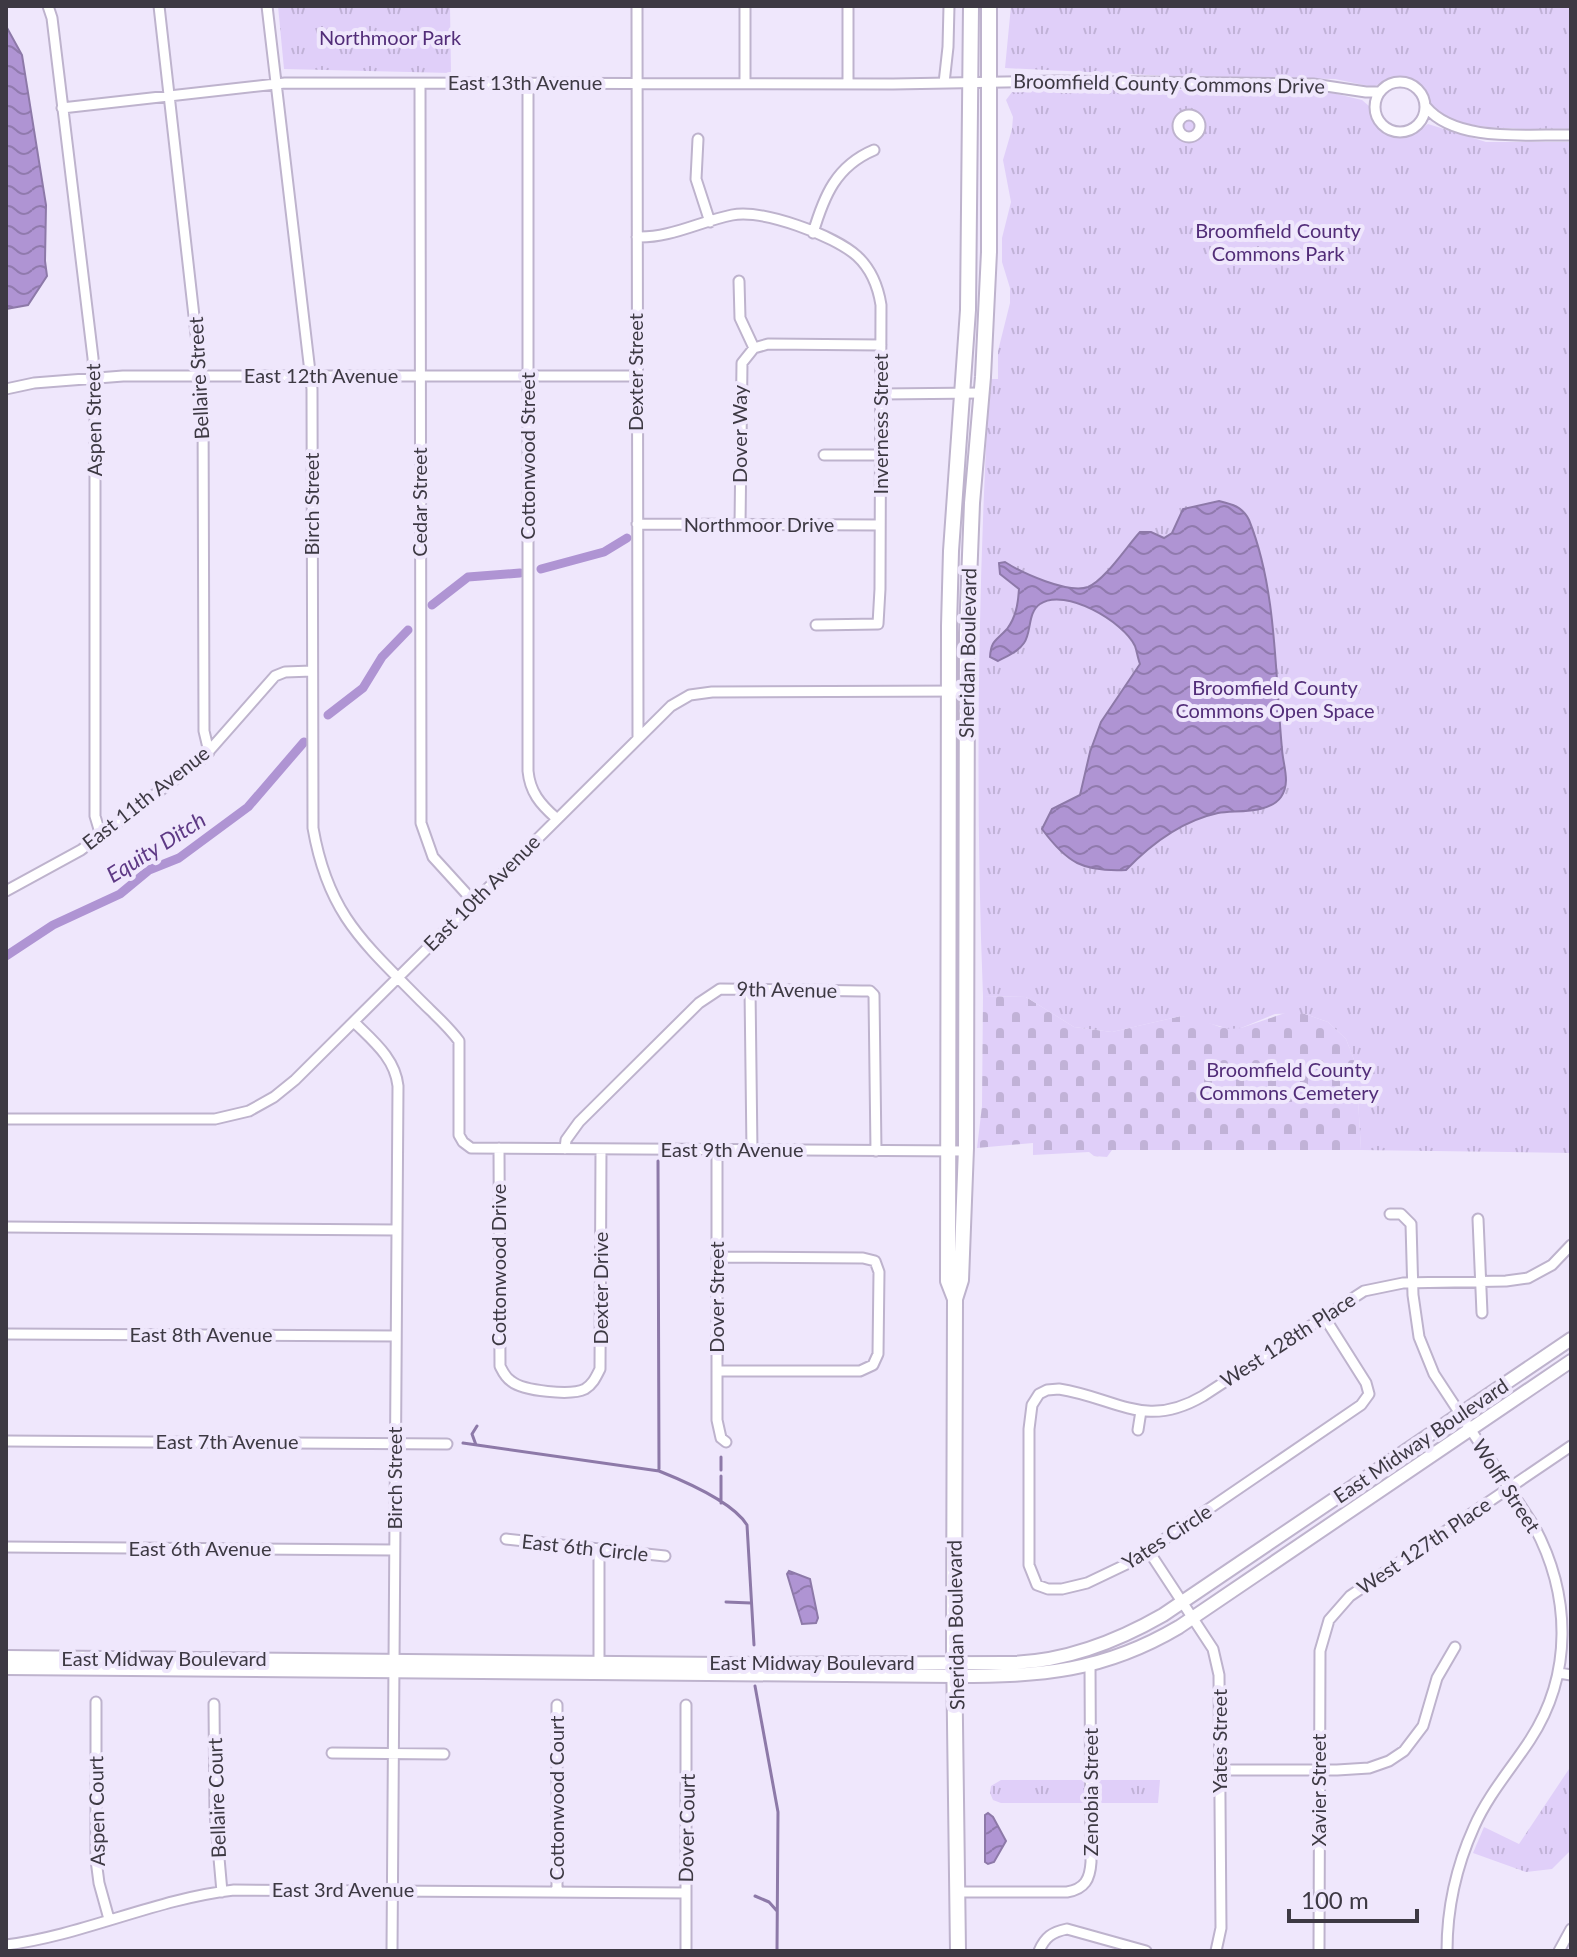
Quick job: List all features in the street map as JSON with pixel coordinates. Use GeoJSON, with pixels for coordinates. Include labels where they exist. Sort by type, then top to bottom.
{"type":"FeatureCollection","features":[{"type":"Feature","properties":{"kind":"main road","name":"Sheridan Boulevard"},"geometry":{"type":"LineString","coordinates":[[955,1299],[948,1281],[948,691],[951,551],[970,256],[971,6]]}},
{"type":"Feature","properties":{"kind":"main road","name":"Sheridan Boulevard"},"geometry":{"type":"LineString","coordinates":[[958,1951],[955,1299],[961,1280],[966,1151],[969,555],[989,252],[989,6]]}},
{"type":"Feature","properties":{"kind":"main road","name":"East Midway Boulevard"},"geometry":{"type":"LineString","coordinates":[[955,1670],[1061,1657],[1130,1633],[1183,1603],[1571,1339]]}},
{"type":"Feature","properties":{"kind":"main road","name":"East Midway Boulevard"},"geometry":{"type":"LineString","coordinates":[[6,1657],[393,1666],[955,1670],[1043,1674],[1090,1665],[1135,1651],[1193,1618],[1571,1361]]}},
{"type":"Feature","properties":{"kind":"main road","name":"East Midway Boulevard"},"geometry":{"type":"LineString","coordinates":[[6,1668],[393,1666]]}},
{"type":"Feature","properties":{"kind":"street","name":"Aspen Street"},"geometry":{"type":"LineString","coordinates":[[48,6],[52,18],[94,377],[95,816],[101,836]]}},
{"type":"Feature","properties":{"kind":"street","name":"Bellaire Street"},"geometry":{"type":"LineString","coordinates":[[159,6],[202,376],[204,731],[209,752]]}},
{"type":"Feature","properties":{"kind":"street","name":"Birch Street"},"geometry":{"type":"LineString","coordinates":[[267,6],[311,376],[313,828],[318,862],[350,927],[459,1041],[460,1137],[471,1148],[499,1148]]}},
{"type":"Feature","properties":{"kind":"street","name":"Dexter Street"},"geometry":{"type":"LineString","coordinates":[[637,6],[638,738]]}},
{"type":"Feature","properties":{"kind":"street"},"geometry":{"type":"LineString","coordinates":[[745,6],[745,83]]}},
{"type":"Feature","properties":{"kind":"street"},"geometry":{"type":"LineString","coordinates":[[848,6],[848,84]]}},
{"type":"Feature","properties":{"kind":"street"},"geometry":{"type":"LineString","coordinates":[[944,83],[949,6]]}},
{"type":"Feature","properties":{"kind":"street","name":"East 13th Avenue"},"geometry":{"type":"LineString","coordinates":[[62,108],[276,84],[848,84],[989,81]]}},
{"type":"Feature","properties":{"kind":"street","name":"Broomfield County Commons Drive"},"geometry":{"type":"LineString","coordinates":[[989,81],[1313,84],[1380,92]]}},
{"type":"Feature","properties":{"kind":"street"},"geometry":{"type":"LineString","coordinates":[[1426,107],[1421,122],[1406,132],[1390,130],[1378,119],[1375,106],[1380,92],[1390,84],[1406,82],[1419,90],[1426,107],[1452,125]]}},
{"type":"Feature","properties":{"kind":"street","name":"Cottonwood Street"},"geometry":{"type":"LineString","coordinates":[[528,83],[528,771],[532,791],[543,807],[556,818]]}},
{"type":"Feature","properties":{"kind":"street","name":"Cedar Street"},"geometry":{"type":"LineString","coordinates":[[420,84],[421,823],[433,857],[474,902]]}},
{"type":"Feature","properties":{"kind":"street","name":"Broomfield County Commons Drive"},"geometry":{"type":"LineString","coordinates":[[1349,90],[1375,106]]}},
{"type":"Feature","properties":{"kind":"street"},"geometry":{"type":"LineString","coordinates":[[1421,122],[1485,133],[1571,135]]}},
{"type":"Feature","properties":{"kind":"street"},"geometry":{"type":"LineString","coordinates":[[698,139],[696,179],[710,222]]}},
{"type":"Feature","properties":{"kind":"street"},"geometry":{"type":"LineString","coordinates":[[637,237],[663,236],[731,215],[760,214],[813,233],[824,199],[835,179],[846,166],[874,150]]}},
{"type":"Feature","properties":{"kind":"street","name":"Inverness Street"},"geometry":{"type":"LineString","coordinates":[[813,233],[836,242],[858,257],[876,284],[881,305],[878,624],[816,625]]}},
{"type":"Feature","properties":{"kind":"street"},"geometry":{"type":"LineString","coordinates":[[739,281],[740,318],[754,348],[768,344],[881,345]]}},
{"type":"Feature","properties":{"kind":"street","name":"Dover Way"},"geometry":{"type":"LineString","coordinates":[[740,525],[740,373],[745,357],[754,348]]}},
{"type":"Feature","properties":{"kind":"street","name":"East 12th Avenue"},"geometry":{"type":"LineString","coordinates":[[6,389],[94,377],[636,376]]}},
{"type":"Feature","properties":{"kind":"street"},"geometry":{"type":"LineString","coordinates":[[881,394],[981,393]]}},
{"type":"Feature","properties":{"kind":"street"},"geometry":{"type":"LineString","coordinates":[[824,455],[880,455]]}},
{"type":"Feature","properties":{"kind":"street","name":"Northmoor Drive"},"geometry":{"type":"LineString","coordinates":[[637,524],[880,525]]}},
{"type":"Feature","properties":{"kind":"street","name":"East 11th Avenue"},"geometry":{"type":"LineString","coordinates":[[6,891],[101,836],[209,752],[269,681],[285,672],[312,671]]}},
{"type":"Feature","properties":{"kind":"street","name":"East 10th Avenue"},"geometry":{"type":"LineString","coordinates":[[6,1119],[190,1120],[233,1116],[261,1105],[283,1091],[354,1022],[671,706],[696,693],[967,691]]}},
{"type":"Feature","properties":{"kind":"street"},"geometry":{"type":"LineString","coordinates":[[750,989],[752,1151]]}},
{"type":"Feature","properties":{"kind":"street","name":"9th Avenue"},"geometry":{"type":"LineString","coordinates":[[565,1149],[566,1140],[579,1122],[699,1003],[716,990],[750,989],[870,991],[874,995],[876,1151]]}},
{"type":"Feature","properties":{"kind":"street","name":"Birch Street"},"geometry":{"type":"LineString","coordinates":[[354,1022],[388,1057],[397,1078],[392,1951]]}},
{"type":"Feature","properties":{"kind":"street","name":"East 9th Avenue"},"geometry":{"type":"LineString","coordinates":[[499,1148],[966,1151]]}},
{"type":"Feature","properties":{"kind":"street","name":"Cottonwood Drive"},"geometry":{"type":"LineString","coordinates":[[499,1148],[500,1366],[509,1381],[521,1387],[553,1391]]}},
{"type":"Feature","properties":{"kind":"street","name":"Dexter Drive"},"geometry":{"type":"LineString","coordinates":[[553,1391],[568,1393],[582,1390],[596,1378],[600,1369],[601,1149]]}},
{"type":"Feature","properties":{"kind":"street","name":"Dover Street"},"geometry":{"type":"LineString","coordinates":[[717,1150],[717,1420],[721,1438],[726,1442]]}},
{"type":"Feature","properties":{"kind":"street","name":"Wolff Street"},"geometry":{"type":"LineString","coordinates":[[1390,1214],[1401,1214],[1410,1221],[1419,1337],[1434,1374],[1544,1545],[1557,1584],[1562,1634],[1559,1673],[1537,1730],[1487,1802],[1473,1828],[1454,1883],[1447,1951]]}},
{"type":"Feature","properties":{"kind":"street"},"geometry":{"type":"LineString","coordinates":[[1478,1219],[1482,1313]]}},
{"type":"Feature","properties":{"kind":"street"},"geometry":{"type":"LineString","coordinates":[[6,1227],[397,1230]]}},
{"type":"Feature","properties":{"kind":"street","name":"West 128th Place"},"geometry":{"type":"LineString","coordinates":[[1039,1394],[1054,1389],[1068,1390],[1141,1411],[1168,1412],[1189,1405],[1364,1291],[1383,1285],[1413,1282],[1519,1280],[1536,1275],[1552,1265],[1571,1245]]}},
{"type":"Feature","properties":{"kind":"street"},"geometry":{"type":"LineString","coordinates":[[717,1257],[869,1259],[875,1261],[877,1266],[879,1286],[878,1354],[873,1365],[867,1369],[717,1371]]}},
{"type":"Feature","properties":{"kind":"street","name":"Yates Circle"},"geometry":{"type":"LineString","coordinates":[[1039,1394],[1032,1405],[1029,1429],[1029,1565],[1034,1587],[1062,1589],[1087,1583],[1120,1568],[1373,1395],[1359,1368],[1323,1315]]}},
{"type":"Feature","properties":{"kind":"street","name":"East 8th Avenue"},"geometry":{"type":"LineString","coordinates":[[6,1334],[396,1336]]}},
{"type":"Feature","properties":{"kind":"street"},"geometry":{"type":"LineString","coordinates":[[1032,1384],[1039,1394]]}},
{"type":"Feature","properties":{"kind":"street"},"geometry":{"type":"LineString","coordinates":[[1138,1430],[1141,1411]]}},
{"type":"Feature","properties":{"kind":"street","name":"East 7th Avenue"},"geometry":{"type":"LineString","coordinates":[[6,1441],[447,1444]]}},
{"type":"Feature","properties":{"kind":"street","name":"West 127th Place"},"geometry":{"type":"LineString","coordinates":[[1325,1629],[1337,1609],[1350,1596],[1571,1446]]}},
{"type":"Feature","properties":{"kind":"street","name":"East 6th Circle"},"geometry":{"type":"LineString","coordinates":[[506,1539],[665,1556]]}},
{"type":"Feature","properties":{"kind":"street","name":"East 6th Avenue"},"geometry":{"type":"LineString","coordinates":[[6,1547],[394,1550]]}},
{"type":"Feature","properties":{"kind":"street","name":"Yates Street"},"geometry":{"type":"LineString","coordinates":[[1148,1550],[1213,1649],[1217,1663],[1220,1685],[1221,1928],[1216,1951]]}},
{"type":"Feature","properties":{"kind":"street"},"geometry":{"type":"LineString","coordinates":[[599,1551],[599,1668]]}},
{"type":"Feature","properties":{"kind":"street","name":"Xavier Street"},"geometry":{"type":"LineString","coordinates":[[1319,1951],[1320,1651],[1325,1629]]}},
{"type":"Feature","properties":{"kind":"street"},"geometry":{"type":"LineString","coordinates":[[1220,1770],[1369,1768],[1389,1761],[1404,1751],[1423,1726],[1437,1678],[1455,1647]]}},
{"type":"Feature","properties":{"kind":"street","name":"Zenobia Street"},"geometry":{"type":"LineString","coordinates":[[959,1892],[1067,1892],[1080,1888],[1088,1880],[1091,1862],[1090,1665]]}},
{"type":"Feature","properties":{"kind":"street"},"geometry":{"type":"LineString","coordinates":[[1559,1673],[1571,1675]]}},
{"type":"Feature","properties":{"kind":"street","name":"Aspen Court"},"geometry":{"type":"LineString","coordinates":[[96,1702],[96,1860],[109,1919]]}},
{"type":"Feature","properties":{"kind":"street","name":"Bellaire Court"},"geometry":{"type":"LineString","coordinates":[[214,1704],[215,1813],[222,1892]]}},
{"type":"Feature","properties":{"kind":"street","name":"Cottonwood Court"},"geometry":{"type":"LineString","coordinates":[[557,1705],[557,1892]]}},
{"type":"Feature","properties":{"kind":"street","name":"Dover Court"},"geometry":{"type":"LineString","coordinates":[[686,1705],[686,1951]]}},
{"type":"Feature","properties":{"kind":"street"},"geometry":{"type":"LineString","coordinates":[[332,1753],[444,1754]]}},
{"type":"Feature","properties":{"kind":"street","name":"East 3rd Avenue"},"geometry":{"type":"LineString","coordinates":[[6,1945],[46,1937],[180,1899],[222,1892],[265,1889],[686,1893]]}},
{"type":"Feature","properties":{"kind":"street"},"geometry":{"type":"LineString","coordinates":[[1039,1951],[1046,1938],[1067,1929],[1146,1951]]}},
{"type":"Feature","properties":{"kind":"street"},"geometry":{"type":"LineString","coordinates":[[1559,1951],[1571,1929]]}},
{"type":"Feature","properties":{"kind":"green space","name":"Northmoor Park"},"geometry":{"type":"Polygon","coordinates":[[[278,6],[450,6],[451,73],[284,69],[278,6]]]}},
{"type":"Feature","properties":{"kind":"green space"},"geometry":{"type":"Polygon","coordinates":[[[1011,6],[1571,6],[1571,129],[1500,128],[1462,123],[1435,109],[1412,79],[1389,79],[1373,87],[1335,79],[1170,76],[1005,68],[1011,6]]]}},
{"type":"Feature","properties":{"kind":"green space","name":"Broomfield County Commons Open Space"},"geometry":{"type":"Polygon","coordinates":[[[1062,89],[1324,91],[1362,100],[1369,106],[1375,123],[1389,136],[1411,136],[1428,124],[1486,142],[1571,142],[1571,1153],[1361,1150],[1356,1065],[1346,1039],[1328,1022],[1302,1013],[1275,1014],[1241,1028],[1230,1029],[1181,1016],[1112,1032],[1074,1027],[1026,997],[983,996],[978,767],[980,614],[989,386],[990,379],[998,379],[998,351],[1010,303],[1010,288],[1002,262],[1002,238],[1011,202],[1003,160],[1013,117],[1006,100],[1012,92],[1062,89]]]}},
{"type":"Feature","properties":{"kind":"green space","name":"Broomfield County Commons Cemetery"},"geometry":{"type":"Polygon","coordinates":[[[983,996],[1026,997],[1074,1027],[1112,1032],[1181,1016],[1220,1027],[1241,1028],[1288,1012],[1302,1013],[1328,1022],[1346,1039],[1356,1065],[1361,1150],[1112,1150],[1107,1157],[1094,1156],[1089,1152],[1033,1155],[1033,1143],[977,1148],[982,1106],[983,996]]]}},
{"type":"Feature","properties":{"kind":"green space"},"geometry":{"type":"Polygon","coordinates":[[[1571,1766],[1571,1850],[1552,1869],[1526,1872],[1473,1853],[1484,1827],[1519,1844],[1571,1766]]]}},
{"type":"Feature","properties":{"kind":"green space"},"geometry":{"type":"Polygon","coordinates":[[[1001,1780],[1160,1780],[1158,1803],[1001,1803],[993,1800],[990,1793],[991,1786],[1001,1780]]]}},
{"type":"Feature","properties":{"kind":"water"},"geometry":{"type":"Polygon","coordinates":[[[6,26],[22,55],[46,205],[47,276],[28,305],[6,309],[6,26]]]}},
{"type":"Feature","properties":{"kind":"water"},"geometry":{"type":"Polygon","coordinates":[[[1219,501],[1237,507],[1247,516],[1265,575],[1286,786],[1281,797],[1269,806],[1218,813],[1179,828],[1156,843],[1126,870],[1087,867],[1068,857],[1042,829],[1052,809],[1080,795],[1101,722],[1140,664],[1136,648],[1119,627],[1093,610],[1078,603],[1051,600],[1036,608],[1026,639],[1019,649],[998,661],[990,657],[993,644],[1013,620],[1019,595],[1019,589],[1000,574],[999,563],[1005,562],[1057,585],[1088,587],[1108,570],[1140,532],[1151,532],[1164,538],[1172,533],[1183,509],[1219,501]]]}},
{"type":"Feature","properties":{"kind":"water"},"geometry":{"type":"Polygon","coordinates":[[[789,1571],[810,1579],[818,1618],[816,1623],[802,1624],[787,1574],[789,1571]]]}},
{"type":"Feature","properties":{"kind":"water"},"geometry":{"type":"Polygon","coordinates":[[[988,1813],[1006,1841],[994,1862],[988,1864],[985,1862],[985,1815],[988,1813]]]}},
{"type":"Feature","properties":{"kind":"waterway","name":"Equity Ditch"},"geometry":{"type":"LineString","coordinates":[[541,569],[604,552],[627,538]]}},
{"type":"Feature","properties":{"kind":"waterway","name":"Equity Ditch"},"geometry":{"type":"LineString","coordinates":[[432,605],[468,577],[520,573]]}},
{"type":"Feature","properties":{"kind":"waterway","name":"Equity Ditch"},"geometry":{"type":"LineString","coordinates":[[328,715],[363,688],[382,657],[408,630]]}},
{"type":"Feature","properties":{"kind":"waterway","name":"Equity Ditch"},"geometry":{"type":"LineString","coordinates":[[6,956],[53,925],[120,894],[149,870],[179,858],[248,807],[304,742]]}},
{"type":"Feature","properties":{"kind":"waterway"},"geometry":{"type":"LineString","coordinates":[[658,1161],[659,1469]]}},
{"type":"Feature","properties":{"kind":"waterway"},"geometry":{"type":"LineString","coordinates":[[476,1445],[472,1434],[477,1426]]}},
{"type":"Feature","properties":{"kind":"waterway"},"geometry":{"type":"LineString","coordinates":[[463,1443],[659,1471],[720,1500],[747,1525],[754,1645]]}},
{"type":"Feature","properties":{"kind":"waterway"},"geometry":{"type":"LineString","coordinates":[[721,1457],[721,1470]]}},
{"type":"Feature","properties":{"kind":"waterway"},"geometry":{"type":"LineString","coordinates":[[721,1476],[721,1503]]}},
{"type":"Feature","properties":{"kind":"waterway"},"geometry":{"type":"LineString","coordinates":[[726,1602],[751,1603]]}},
{"type":"Feature","properties":{"kind":"waterway"},"geometry":{"type":"LineString","coordinates":[[755,1686],[778,1812],[777,1951]]}},
{"type":"Feature","properties":{"kind":"waterway"},"geometry":{"type":"LineString","coordinates":[[755,1896],[769,1902],[777,1911]]}},
{"type":"Feature","properties":{"kind":"park label","name":"Broomfield County Commons Park"},"geometry":{"type":"Point","coordinates":[1278,242]}}]}
